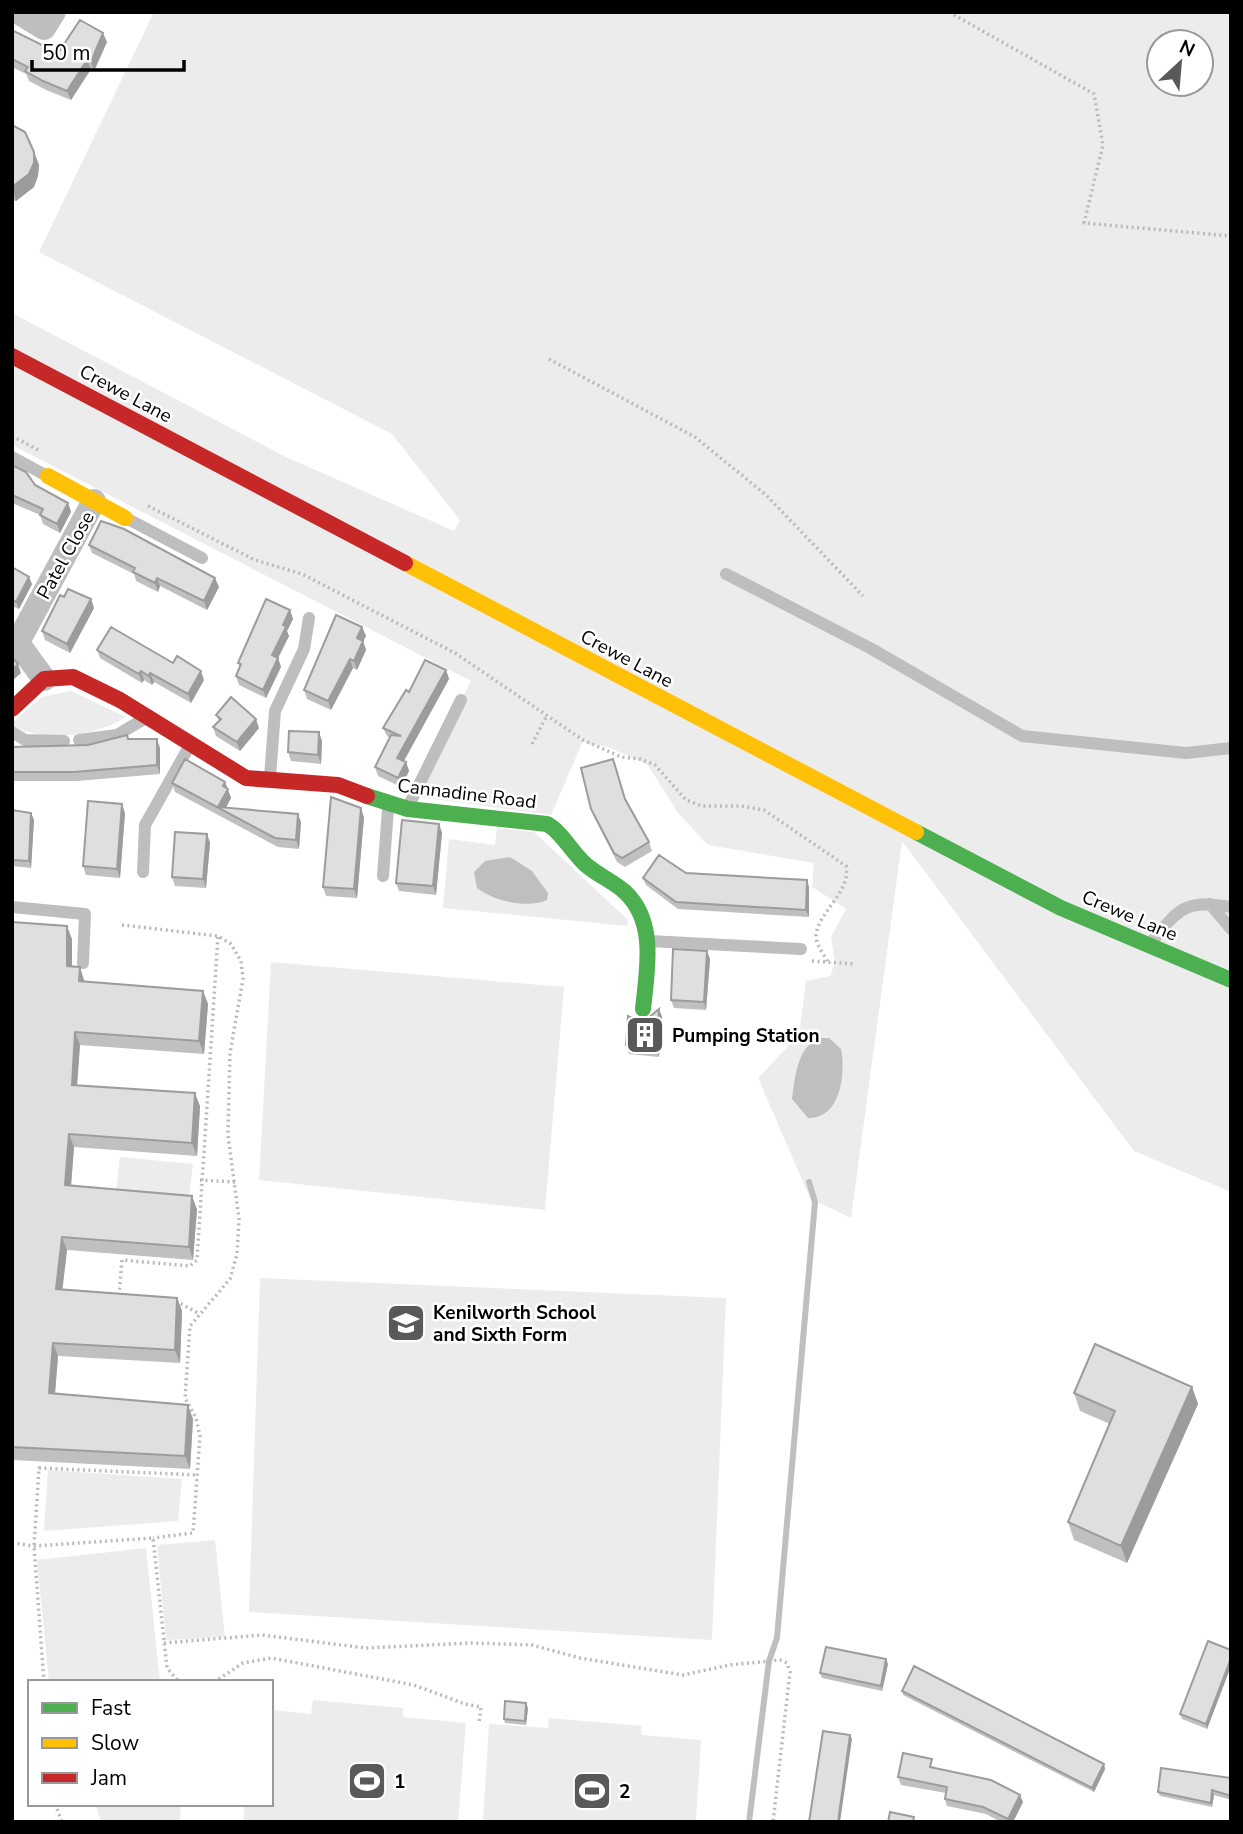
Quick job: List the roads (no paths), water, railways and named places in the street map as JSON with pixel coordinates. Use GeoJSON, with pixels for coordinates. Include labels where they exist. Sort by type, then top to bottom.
{"type":"FeatureCollection","features":[{"type":"Feature","properties":{"kind":"street"},"geometry":{"type":"LineString","coordinates":[[18,12],[44,28],[54,12]]}},
{"type":"Feature","properties":{"kind":"street","name":"Crewe Lane"},"geometry":{"type":"LineString","coordinates":[[12,356],[1048,902],[1147,947],[1231,980]]}},
{"type":"Feature","properties":{"kind":"street"},"geometry":{"type":"LineString","coordinates":[[48,476],[94,501]]}},
{"type":"Feature","properties":{"kind":"street","name":"Patel Close"},"geometry":{"type":"LineString","coordinates":[[15,638],[94,501],[125,518]]}},
{"type":"Feature","properties":{"kind":"street"},"geometry":{"type":"LineString","coordinates":[[12,709],[44,679],[15,638]]}},
{"type":"Feature","properties":{"kind":"street","name":"Cannadine Road"},"geometry":{"type":"LineString","coordinates":[[44,679],[73,677],[92,685],[246,778],[338,785],[388,805],[408,809],[535,821],[555,828],[582,861],[628,894],[646,921],[649,940],[643,1009]]}},
{"type":"Feature","properties":{"kind":"lane"},"geometry":{"type":"LineString","coordinates":[[12,457],[48,476]]}},
{"type":"Feature","properties":{"kind":"lane"},"geometry":{"type":"LineString","coordinates":[[125,518],[202,558]]}},
{"type":"Feature","properties":{"kind":"lane"},"geometry":{"type":"LineString","coordinates":[[726,574],[870,649],[1022,736],[1186,753],[1231,748]]}},
{"type":"Feature","properties":{"kind":"lane"},"geometry":{"type":"LineString","coordinates":[[270,781],[275,711],[304,649],[309,618]]}},
{"type":"Feature","properties":{"kind":"lane"},"geometry":{"type":"LineString","coordinates":[[408,809],[461,700]]}},
{"type":"Feature","properties":{"kind":"lane"},"geometry":{"type":"LineString","coordinates":[[79,740],[117,735],[147,717]]}},
{"type":"Feature","properties":{"kind":"lane"},"geometry":{"type":"LineString","coordinates":[[12,732],[25,740],[64,741]]}},
{"type":"Feature","properties":{"kind":"lane"},"geometry":{"type":"LineString","coordinates":[[143,872],[145,825],[191,745]]}},
{"type":"Feature","properties":{"kind":"lane"},"geometry":{"type":"LineString","coordinates":[[383,877],[388,805]]}},
{"type":"Feature","properties":{"kind":"lane"},"geometry":{"type":"LineString","coordinates":[[1147,947],[1180,909],[1210,904],[1231,907]]}},
{"type":"Feature","properties":{"kind":"lane"},"geometry":{"type":"LineString","coordinates":[[1210,904],[1231,929]]}},
{"type":"Feature","properties":{"kind":"lane"},"geometry":{"type":"LineString","coordinates":[[12,907],[85,914],[83,963]]}},
{"type":"Feature","properties":{"kind":"lane"},"geometry":{"type":"LineString","coordinates":[[649,940],[801,949]]}},
{"type":"Feature","properties":{"kind":"waterway"},"geometry":{"type":"LineString","coordinates":[[749,1822],[769,1661],[777,1638],[815,1202],[809,1182]]}},
{"type":"Feature","properties":{"kind":"place","name":"Pumping Station"},"geometry":{"type":"Point","coordinates":[645,1035]}},
{"type":"Feature","properties":{"kind":"place","name":"Kenilworth School and Sixth Form"},"geometry":{"type":"Point","coordinates":[406,1323]}},
{"type":"Feature","properties":{"kind":"place","name":"1"},"geometry":{"type":"Point","coordinates":[367,1781]}},
{"type":"Feature","properties":{"kind":"place","name":"2"},"geometry":{"type":"Point","coordinates":[592,1791]}}]}
